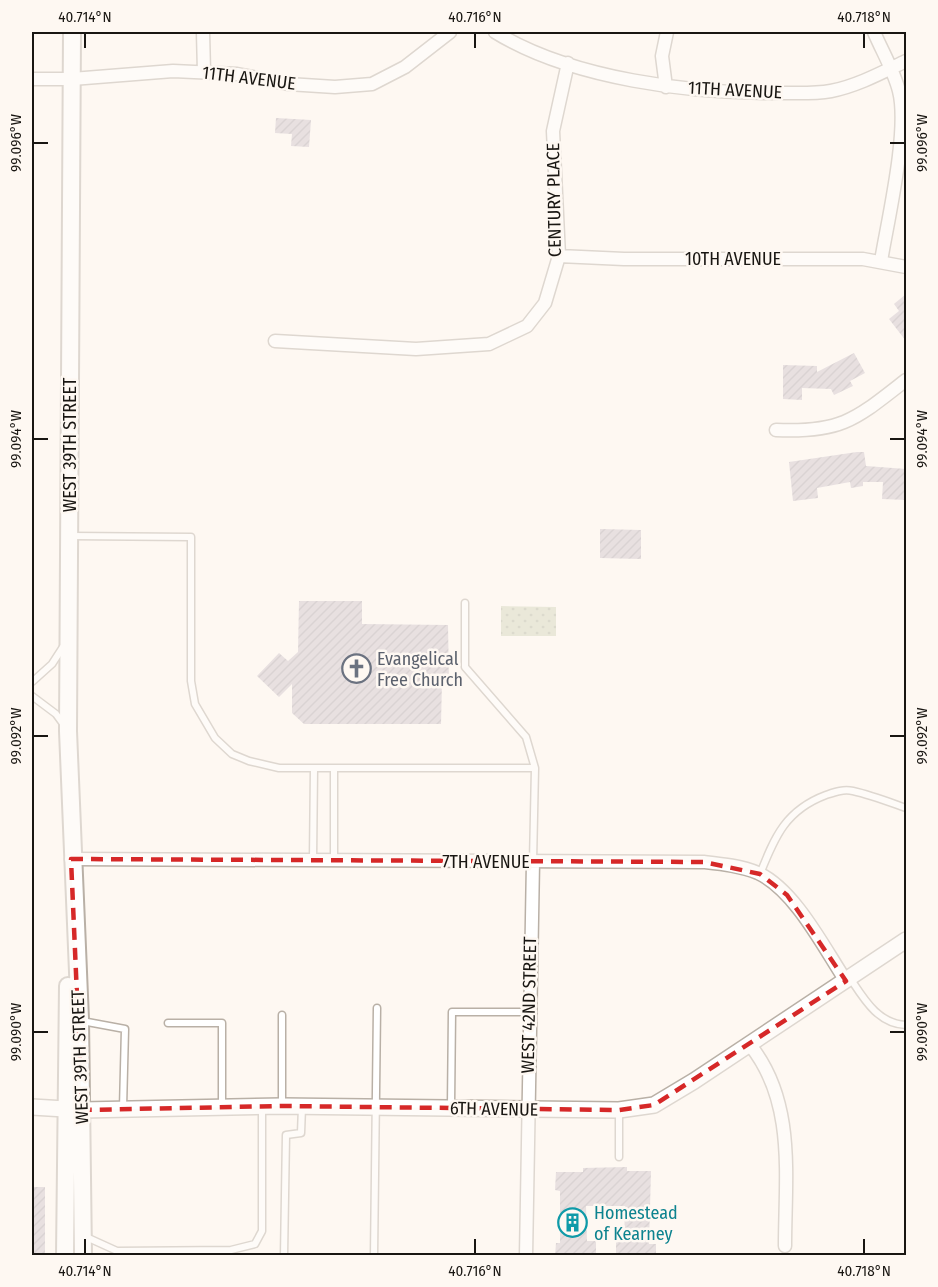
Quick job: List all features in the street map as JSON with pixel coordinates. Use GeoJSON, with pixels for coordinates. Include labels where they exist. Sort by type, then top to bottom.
{"type":"FeatureCollection","features":[{"type":"Feature","properties":{"kind":"main road","name":"WEST 39TH STREET"},"geometry":{"type":"LineString","coordinates":[[72,32],[68,731],[71,859],[80,1020],[83,1256]]}},
{"type":"Feature","properties":{"kind":"main road","name":"WEST 39TH STREET"},"geometry":{"type":"LineString","coordinates":[[65,1256],[65,1109],[71,859]]}},
{"type":"Feature","properties":{"kind":"street"},"geometry":{"type":"LineString","coordinates":[[204,32],[204,72]]}},
{"type":"Feature","properties":{"kind":"street","name":"11TH AVENUE"},"geometry":{"type":"LineString","coordinates":[[32,79],[72,79],[139,72],[204,72],[237,74],[288,84],[323,86],[372,84],[405,67],[450,32]]}},
{"type":"Feature","properties":{"kind":"street","name":"11TH AVENUE"},"geometry":{"type":"LineString","coordinates":[[495,32],[510,41],[568,63],[666,87],[750,94],[812,93],[852,85],[906,61]]}},
{"type":"Feature","properties":{"kind":"street"},"geometry":{"type":"LineString","coordinates":[[666,87],[662,56],[667,32]]}},
{"type":"Feature","properties":{"kind":"street"},"geometry":{"type":"LineString","coordinates":[[874,32],[899,89],[902,118],[881,261]]}},
{"type":"Feature","properties":{"kind":"street","name":"CENTURY PLACE"},"geometry":{"type":"LineString","coordinates":[[275,341],[416,349],[489,344],[527,326],[545,303],[559,256],[553,131],[568,63]]}},
{"type":"Feature","properties":{"kind":"street","name":"10TH AVENUE"},"geometry":{"type":"LineString","coordinates":[[559,256],[624,259],[778,258],[881,261],[906,267]]}},
{"type":"Feature","properties":{"kind":"street"},"geometry":{"type":"LineString","coordinates":[[776,430],[813,431],[837,426],[863,413],[906,380]]}},
{"type":"Feature","properties":{"kind":"street","name":"7TH AVENUE"},"geometry":{"type":"LineString","coordinates":[[71,859],[704,862],[732,865],[760,874],[787,895],[848,980]]}},
{"type":"Feature","properties":{"kind":"street","name":"WEST 42ND STREET"},"geometry":{"type":"LineString","coordinates":[[526,1256],[533,862]]}},
{"type":"Feature","properties":{"kind":"street","name":"6TH AVENUE"},"geometry":{"type":"LineString","coordinates":[[32,1107],[82,1110],[282,1106],[619,1110],[654,1104],[750,1045],[906,940]]}},
{"type":"Feature","properties":{"kind":"street"},"geometry":{"type":"LineString","coordinates":[[750,1045],[765,1064],[778,1098],[785,1131],[785,1246]]}},
{"type":"Feature","properties":{"kind":"lane"},"geometry":{"type":"LineString","coordinates":[[69,536],[191,537],[191,681],[195,704],[215,738],[232,754],[279,768],[535,768]]}},
{"type":"Feature","properties":{"kind":"lane"},"geometry":{"type":"LineString","coordinates":[[465,603],[465,667],[526,737],[535,768],[533,862]]}},
{"type":"Feature","properties":{"kind":"lane"},"geometry":{"type":"LineString","coordinates":[[32,682],[52,664],[69,639]]}},
{"type":"Feature","properties":{"kind":"lane"},"geometry":{"type":"LineString","coordinates":[[32,696],[56,714],[68,731]]}},
{"type":"Feature","properties":{"kind":"lane"},"geometry":{"type":"LineString","coordinates":[[313,860],[314,768]]}},
{"type":"Feature","properties":{"kind":"lane"},"geometry":{"type":"LineString","coordinates":[[334,768],[334,861]]}},
{"type":"Feature","properties":{"kind":"lane"},"geometry":{"type":"LineString","coordinates":[[760,874],[781,829],[791,815],[812,801],[838,791],[852,791],[906,808]]}},
{"type":"Feature","properties":{"kind":"lane"},"geometry":{"type":"LineString","coordinates":[[848,980],[867,1004],[882,1018],[896,1024],[906,1025]]}},
{"type":"Feature","properties":{"kind":"lane"},"geometry":{"type":"LineString","coordinates":[[374,1256],[376,1008]]}},
{"type":"Feature","properties":{"kind":"lane"},"geometry":{"type":"LineString","coordinates":[[451,1107],[453,1012],[529,1012]]}},
{"type":"Feature","properties":{"kind":"lane"},"geometry":{"type":"LineString","coordinates":[[282,1015],[282,1106]]}},
{"type":"Feature","properties":{"kind":"lane"},"geometry":{"type":"LineString","coordinates":[[80,1020],[124,1029],[123,1109]]}},
{"type":"Feature","properties":{"kind":"lane"},"geometry":{"type":"LineString","coordinates":[[168,1023],[222,1023],[222,1107]]}},
{"type":"Feature","properties":{"kind":"lane"},"geometry":{"type":"LineString","coordinates":[[83,1236],[117,1251],[131,1253],[231,1253],[255,1244],[262,1231],[262,1107]]}},
{"type":"Feature","properties":{"kind":"lane"},"geometry":{"type":"LineString","coordinates":[[284,1256],[286,1135],[301,1133],[302,1107]]}},
{"type":"Feature","properties":{"kind":"lane"},"geometry":{"type":"LineString","coordinates":[[619,1110],[619,1157]]}},
{"type":"Feature","properties":{"kind":"highlighted area"},"geometry":{"type":"Polygon","coordinates":[[[71,859],[704,862],[760,874],[787,895],[846,981],[654,1105],[619,1110],[282,1106],[82,1110],[71,859]]]}},
{"type":"Feature","properties":{"kind":"green space"},"geometry":{"type":"Polygon","coordinates":[[[501,606],[556,607],[556,636],[501,636],[501,606]]]}},
{"type":"Feature","properties":{"kind":"building"},"geometry":{"type":"Polygon","coordinates":[[[276,118],[311,120],[309,147],[291,146],[292,134],[275,133],[276,118]]]}},
{"type":"Feature","properties":{"kind":"building"},"geometry":{"type":"Polygon","coordinates":[[[906,294],[906,341],[889,319],[899,311],[894,304],[906,294]]]}},
{"type":"Feature","properties":{"kind":"building"},"geometry":{"type":"Polygon","coordinates":[[[854,353],[865,373],[850,381],[853,386],[834,395],[831,389],[802,388],[802,400],[783,399],[783,365],[817,366],[817,372],[854,353]]]}},
{"type":"Feature","properties":{"kind":"building"},"geometry":{"type":"Polygon","coordinates":[[[864,452],[866,466],[906,469],[906,500],[882,499],[883,482],[863,482],[863,486],[851,488],[850,482],[817,488],[818,498],[793,501],[789,462],[864,452]]]}},
{"type":"Feature","properties":{"kind":"building"},"geometry":{"type":"Polygon","coordinates":[[[600,529],[641,530],[641,559],[600,558],[600,529]]]}},
{"type":"Feature","properties":{"kind":"building","name":"Evangelical Free Church"},"geometry":{"type":"Polygon","coordinates":[[[299,601],[362,601],[362,624],[448,625],[449,682],[442,681],[441,724],[304,724],[292,713],[292,684],[279,697],[257,676],[279,653],[288,661],[298,652],[299,601]]]}},
{"type":"Feature","properties":{"kind":"building","name":"Homestead of Kearney"},"geometry":{"type":"Polygon","coordinates":[[[627,1167],[627,1171],[651,1171],[649,1244],[656,1244],[656,1256],[616,1256],[616,1242],[624,1242],[625,1206],[586,1206],[587,1241],[596,1241],[596,1256],[555,1256],[556,1243],[560,1243],[560,1191],[555,1190],[556,1172],[583,1172],[583,1168],[627,1167]]]}},
{"type":"Feature","properties":{"kind":"building"},"geometry":{"type":"Polygon","coordinates":[[[32,1187],[45,1187],[45,1256],[32,1256],[32,1187]]]}},
{"type":"Feature","properties":{"kind":"place","name":"Evangelical Free Church"},"geometry":{"type":"Point","coordinates":[356,669]}},
{"type":"Feature","properties":{"kind":"place","name":"Homestead of Kearney"},"geometry":{"type":"Point","coordinates":[573,1223]}}]}
